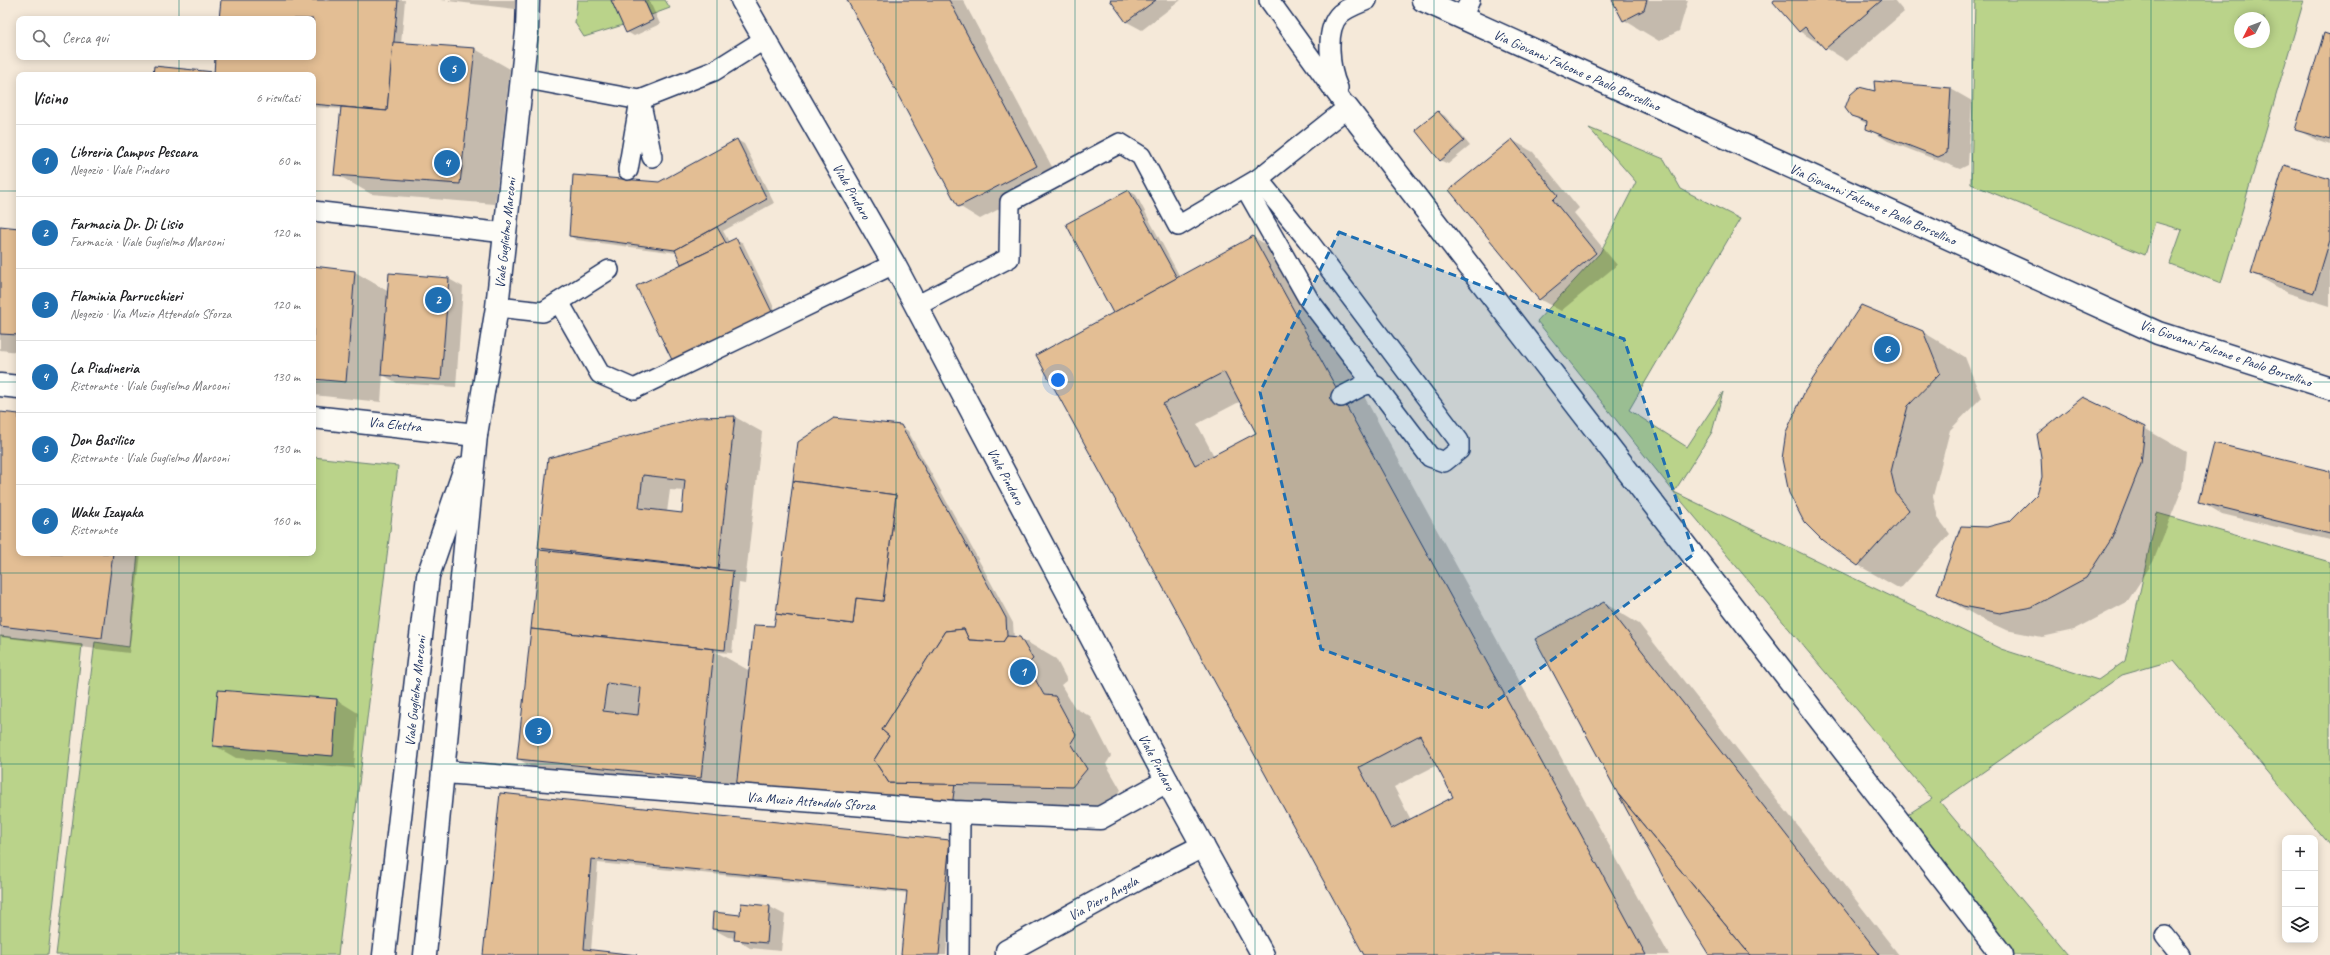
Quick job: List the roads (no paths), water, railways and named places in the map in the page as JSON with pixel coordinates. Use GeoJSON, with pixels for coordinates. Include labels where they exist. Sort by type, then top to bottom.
{"type":"FeatureCollection","features":[{"type":"Feature","properties":{"kind":"street","name":"Viale Guglielmo Marconi"},"geometry":{"type":"LineString","coordinates":[[425,955],[445,772],[476,435],[497,308],[527,31],[528,0]]}},
{"type":"Feature","properties":{"kind":"street","name":"Viale Guglielmo Marconi"},"geometry":{"type":"LineString","coordinates":[[527,31],[536,0]]}},
{"type":"Feature","properties":{"kind":"street","name":"Viale Pindaro"},"geometry":{"type":"LineString","coordinates":[[742,0],[894,264],[1167,781],[1263,955]]}},
{"type":"Feature","properties":{"kind":"street","name":"Via Giovanni Falcone e Paolo Borsellino"},"geometry":{"type":"LineString","coordinates":[[1422,0],[1466,9],[2158,333],[2330,388]]}},
{"type":"Feature","properties":{"kind":"street"},"geometry":{"type":"LineString","coordinates":[[1347,108],[2002,955]]}},
{"type":"Feature","properties":{"kind":"street"},"geometry":{"type":"LineString","coordinates":[[0,385],[16,387]]}},
{"type":"Feature","properties":{"kind":"street","name":"Via Elettra"},"geometry":{"type":"LineString","coordinates":[[316,417],[476,435]]}},
{"type":"Feature","properties":{"kind":"street","name":"Viale Guglielmo Marconi"},"geometry":{"type":"LineString","coordinates":[[384,955],[428,576],[476,435]]}},
{"type":"Feature","properties":{"kind":"street","name":"Via Muzio Attendolo Sforza"},"geometry":{"type":"LineString","coordinates":[[445,772],[960,812],[1100,818],[1167,781]]}},
{"type":"Feature","properties":{"kind":"street","name":"Via Piero Angela"},"geometry":{"type":"LineString","coordinates":[[1007,955],[1007,951],[1099,900],[1203,846]]}},
{"type":"Feature","properties":{"kind":"lane"},"geometry":{"type":"LineString","coordinates":[[1269,0],[1347,108]]}},
{"type":"Feature","properties":{"kind":"lane"},"geometry":{"type":"LineString","coordinates":[[1347,108],[1334,79],[1329,48],[1333,27],[1338,15],[1350,7],[1367,0]]}},
{"type":"Feature","properties":{"kind":"lane"},"geometry":{"type":"LineString","coordinates":[[522,78],[640,100],[714,71],[764,39]]}},
{"type":"Feature","properties":{"kind":"lane"},"geometry":{"type":"LineString","coordinates":[[640,100],[652,157]]}},
{"type":"Feature","properties":{"kind":"lane"},"geometry":{"type":"LineString","coordinates":[[628,170],[640,100]]}},
{"type":"Feature","properties":{"kind":"lane"},"geometry":{"type":"LineString","coordinates":[[916,306],[1009,258],[1010,202],[1120,143],[1141,156],[1178,226],[1251,183],[1347,108]]}},
{"type":"Feature","properties":{"kind":"lane"},"geometry":{"type":"LineString","coordinates":[[1251,183],[1307,239],[1459,441],[1459,450],[1444,462],[1430,457],[1376,386],[1371,384],[1364,385],[1341,397]]}},
{"type":"Feature","properties":{"kind":"lane"},"geometry":{"type":"LineString","coordinates":[[1251,183],[1309,300],[1368,377],[1364,385]]}},
{"type":"Feature","properties":{"kind":"lane"},"geometry":{"type":"LineString","coordinates":[[316,211],[505,233]]}},
{"type":"Feature","properties":{"kind":"lane"},"geometry":{"type":"LineString","coordinates":[[559,302],[600,374],[634,389],[894,264]]}},
{"type":"Feature","properties":{"kind":"lane"},"geometry":{"type":"LineString","coordinates":[[497,308],[543,312],[609,270]]}},
{"type":"Feature","properties":{"kind":"lane"},"geometry":{"type":"LineString","coordinates":[[959,955],[960,812]]}},
{"type":"Feature","properties":{"kind":"lane"},"geometry":{"type":"LineString","coordinates":[[2165,936],[2180,955]]}},
{"type":"Feature","properties":{"kind":"place","name":"Don Basilico"},"geometry":{"type":"Point","coordinates":[453,69]}},
{"type":"Feature","properties":{"kind":"place","name":"La Piadineria"},"geometry":{"type":"Point","coordinates":[447,163]}},
{"type":"Feature","properties":{"kind":"place","name":"Farmacia Dr. Di Lisio"},"geometry":{"type":"Point","coordinates":[438,300]}},
{"type":"Feature","properties":{"kind":"place","name":"Waku Izayaka"},"geometry":{"type":"Point","coordinates":[1887,349]}},
{"type":"Feature","properties":{"kind":"place","name":"Libreria Campus Pescara"},"geometry":{"type":"Point","coordinates":[1023,672]}},
{"type":"Feature","properties":{"kind":"place","name":"Flaminia Parrucchieri"},"geometry":{"type":"Point","coordinates":[538,731]}}]}
